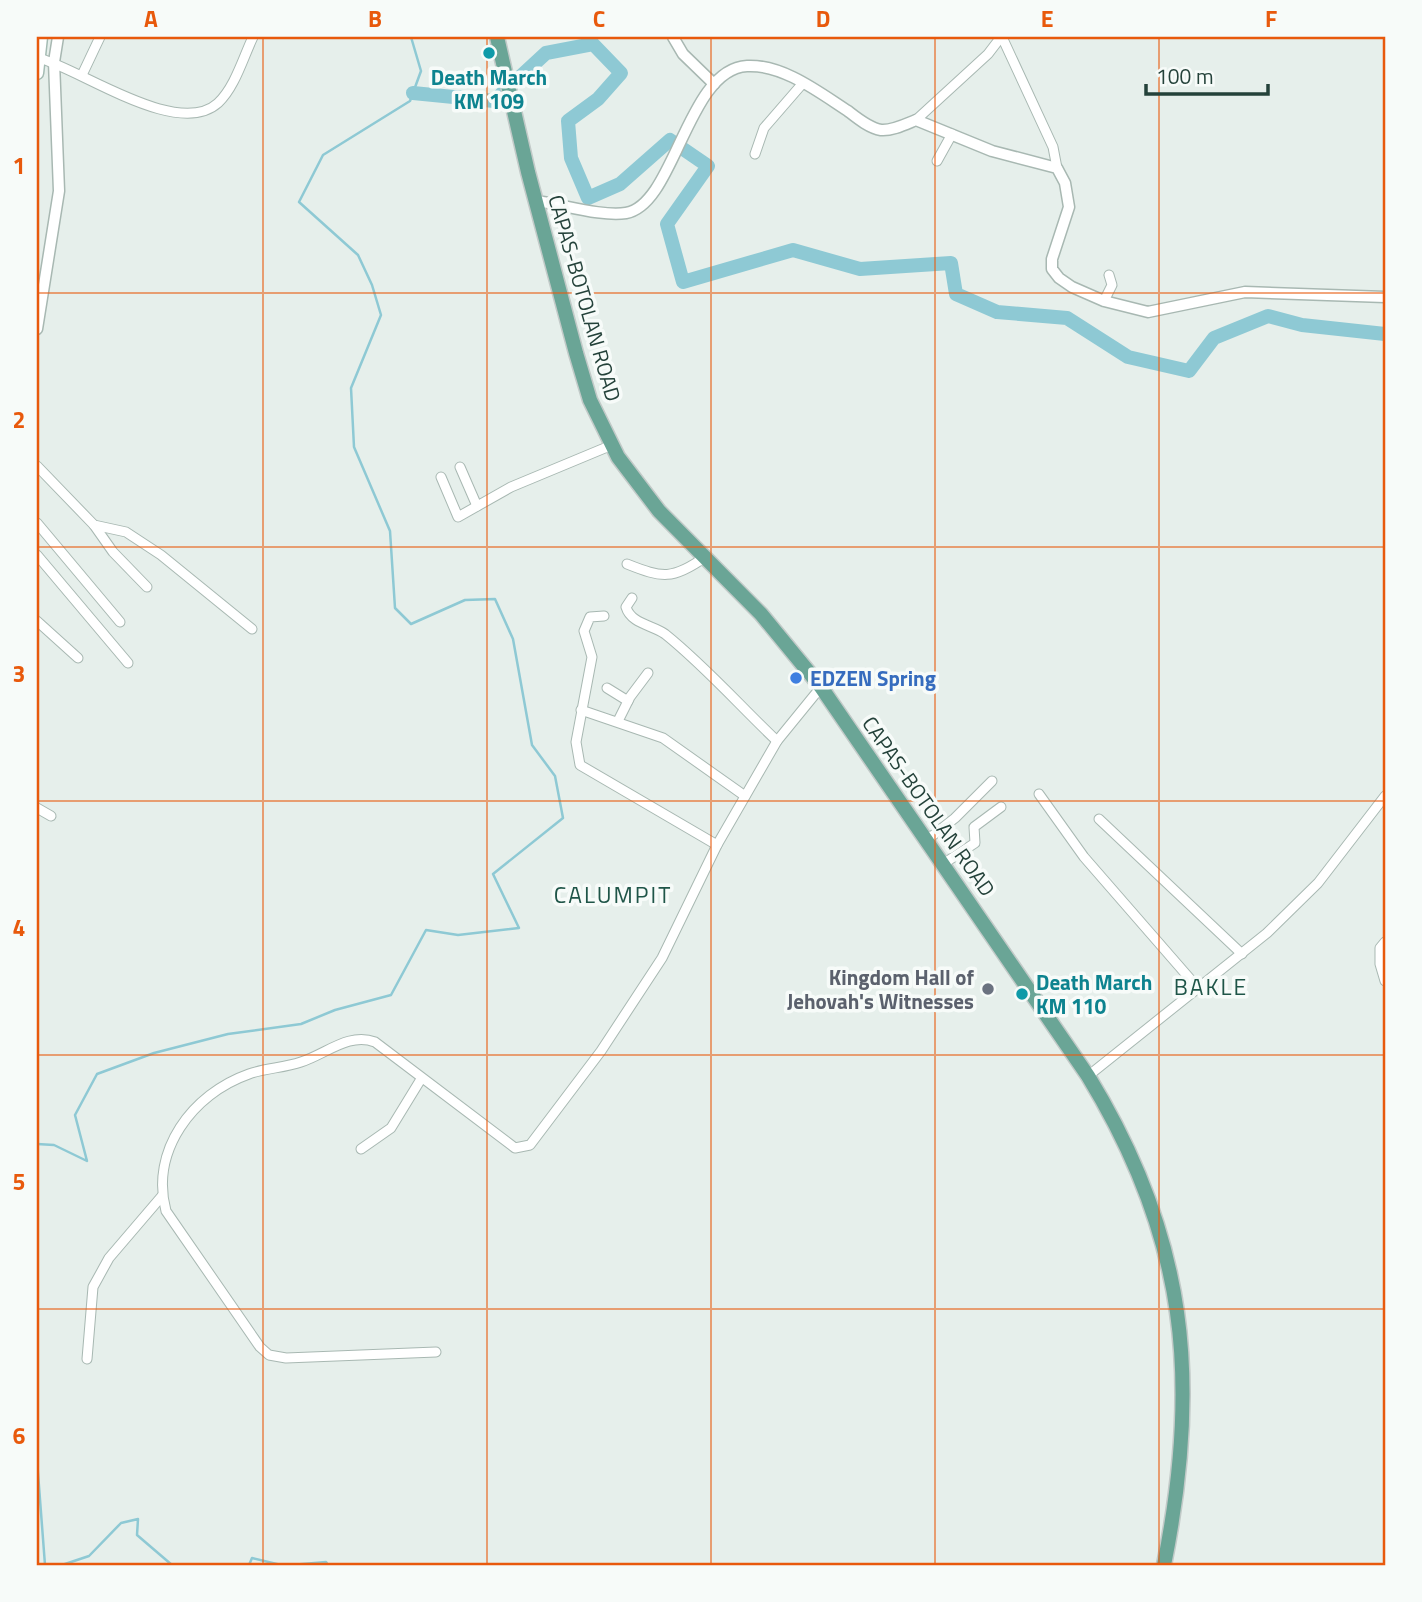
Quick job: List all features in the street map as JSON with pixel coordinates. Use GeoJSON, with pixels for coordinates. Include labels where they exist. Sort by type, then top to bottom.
{"type":"FeatureCollection","features":[{"type":"Feature","properties":{"kind":"main road"},"geometry":{"type":"LineString","coordinates":[[37,74],[41,37]]}},
{"type":"Feature","properties":{"kind":"main road","name":"CAPAS-BOTOLAN ROAD"},"geometry":{"type":"LineString","coordinates":[[497,37],[536,201],[587,388],[612,445],[659,511],[761,614],[821,688],[1088,1076],[1117,1124],[1140,1174],[1154,1214],[1182,1337],[1184,1419],[1181,1475],[1164,1565]]}},
{"type":"Feature","properties":{"kind":"street"},"geometry":{"type":"LineString","coordinates":[[37,329],[60,191],[54,62],[58,37]]}},
{"type":"Feature","properties":{"kind":"street"},"geometry":{"type":"LineString","coordinates":[[82,75],[100,37]]}},
{"type":"Feature","properties":{"kind":"street"},"geometry":{"type":"LineString","coordinates":[[39,58],[54,62],[100,86],[152,107],[189,115],[216,105],[228,93],[253,37]]}},
{"type":"Feature","properties":{"kind":"street"},"geometry":{"type":"LineString","coordinates":[[673,37],[682,54],[714,84]]}},
{"type":"Feature","properties":{"kind":"street"},"geometry":{"type":"LineString","coordinates":[[536,201],[612,212],[634,210],[649,196],[704,96],[727,73],[747,66],[766,68],[803,83],[875,128],[891,129],[916,120],[988,54],[1002,37],[1053,147],[1057,168],[1065,183],[1069,207],[1052,260],[1052,270],[1072,287],[1104,301],[1148,312],[1245,292],[1385,297]]}},
{"type":"Feature","properties":{"kind":"street"},"geometry":{"type":"LineString","coordinates":[[755,154],[764,128],[803,83]]}},
{"type":"Feature","properties":{"kind":"street"},"geometry":{"type":"LineString","coordinates":[[916,120],[992,150],[1057,168]]}},
{"type":"Feature","properties":{"kind":"street"},"geometry":{"type":"LineString","coordinates":[[937,161],[952,134]]}},
{"type":"Feature","properties":{"kind":"street"},"geometry":{"type":"LineString","coordinates":[[1104,301],[1112,285],[1109,275]]}},
{"type":"Feature","properties":{"kind":"street"},"geometry":{"type":"LineString","coordinates":[[441,477],[456,516],[511,487],[612,445]]}},
{"type":"Feature","properties":{"kind":"street"},"geometry":{"type":"LineString","coordinates":[[37,466],[94,525],[113,552],[147,587]]}},
{"type":"Feature","properties":{"kind":"street"},"geometry":{"type":"LineString","coordinates":[[460,467],[477,506]]}},
{"type":"Feature","properties":{"kind":"street"},"geometry":{"type":"LineString","coordinates":[[37,523],[120,622]]}},
{"type":"Feature","properties":{"kind":"street"},"geometry":{"type":"LineString","coordinates":[[94,525],[126,532],[161,555],[252,629]]}},
{"type":"Feature","properties":{"kind":"street"},"geometry":{"type":"LineString","coordinates":[[37,555],[128,663]]}},
{"type":"Feature","properties":{"kind":"street"},"geometry":{"type":"LineString","coordinates":[[627,564],[661,576],[687,570],[705,557]]}},
{"type":"Feature","properties":{"kind":"street"},"geometry":{"type":"LineString","coordinates":[[632,598],[626,607],[627,612],[663,633],[777,741]]}},
{"type":"Feature","properties":{"kind":"street"},"geometry":{"type":"LineString","coordinates":[[604,616],[590,617],[585,628],[592,657],[576,742],[583,769],[717,845]]}},
{"type":"Feature","properties":{"kind":"street"},"geometry":{"type":"LineString","coordinates":[[37,621],[78,658]]}},
{"type":"Feature","properties":{"kind":"street"},"geometry":{"type":"LineString","coordinates":[[618,721],[628,701],[648,673]]}},
{"type":"Feature","properties":{"kind":"street"},"geometry":{"type":"LineString","coordinates":[[607,688],[628,701]]}},
{"type":"Feature","properties":{"kind":"street"},"geometry":{"type":"LineString","coordinates":[[436,1352],[286,1358],[269,1355],[260,1347],[173,1225],[162,1196],[164,1161],[185,1117],[202,1102],[248,1074],[300,1062],[355,1038],[366,1038],[375,1042],[515,1149],[530,1145],[601,1051],[663,958],[717,845],[777,741],[821,688]]}},
{"type":"Feature","properties":{"kind":"street"},"geometry":{"type":"LineString","coordinates":[[581,710],[663,738],[745,796]]}},
{"type":"Feature","properties":{"kind":"street"},"geometry":{"type":"LineString","coordinates":[[927,840],[955,818],[992,780]]}},
{"type":"Feature","properties":{"kind":"street"},"geometry":{"type":"LineString","coordinates":[[1039,794],[1132,915],[1198,988]]}},
{"type":"Feature","properties":{"kind":"street"},"geometry":{"type":"LineString","coordinates":[[1088,1076],[1242,954],[1318,883],[1385,796]]}},
{"type":"Feature","properties":{"kind":"street"},"geometry":{"type":"LineString","coordinates":[[943,864],[975,843],[974,827],[1001,807]]}},
{"type":"Feature","properties":{"kind":"street"},"geometry":{"type":"LineString","coordinates":[[37,808],[51,816]]}},
{"type":"Feature","properties":{"kind":"street"},"geometry":{"type":"LineString","coordinates":[[1099,819],[1242,954]]}},
{"type":"Feature","properties":{"kind":"street"},"geometry":{"type":"LineString","coordinates":[[1385,942],[1380,948],[1385,981]]}},
{"type":"Feature","properties":{"kind":"street"},"geometry":{"type":"LineString","coordinates":[[361,1149],[391,1128],[421,1079]]}},
{"type":"Feature","properties":{"kind":"street"},"geometry":{"type":"LineString","coordinates":[[87,1359],[93,1287],[108,1258],[162,1196]]}},
{"type":"Feature","properties":{"kind":"waterway"},"geometry":{"type":"LineString","coordinates":[[37,1144],[54,1145],[87,1161],[75,1115],[97,1074],[154,1053],[228,1034],[301,1024],[335,1010],[391,995],[426,930],[458,935],[519,928],[493,874],[563,818],[555,776],[532,745],[513,639],[495,599],[465,600],[411,624],[395,608],[390,531],[354,447],[351,388],[381,315],[372,285],[358,255],[299,202],[323,155],[410,101],[421,71],[411,37]]}},
{"type":"Feature","properties":{"kind":"waterway"},"geometry":{"type":"LineString","coordinates":[[413,93],[494,101],[546,53],[593,44],[621,73],[598,99],[568,121],[571,158],[588,198],[620,184],[670,140],[708,166],[667,224],[683,282],[793,250],[860,269],[951,263],[956,294],[997,312],[1067,318],[1128,357],[1189,371],[1214,338],[1268,316],[1302,325],[1385,334]]}},
{"type":"Feature","properties":{"kind":"waterway"},"geometry":{"type":"LineString","coordinates":[[37,1460],[45,1565]]}},
{"type":"Feature","properties":{"kind":"waterway"},"geometry":{"type":"LineString","coordinates":[[62,1565],[89,1556],[121,1523],[138,1519],[137,1535],[172,1565]]}},
{"type":"Feature","properties":{"kind":"waterway"},"geometry":{"type":"LineString","coordinates":[[249,1565],[252,1558],[281,1565]]}},
{"type":"Feature","properties":{"kind":"waterway"},"geometry":{"type":"LineString","coordinates":[[291,1565],[326,1562],[328,1565]]}},
{"type":"Feature","properties":{"kind":"place","name":"Death March KM 109"},"geometry":{"type":"Point","coordinates":[489,53]}},
{"type":"Feature","properties":{"kind":"place","name":"EDZEN Spring"},"geometry":{"type":"Point","coordinates":[796,678]}},
{"type":"Feature","properties":{"kind":"place","name":"Kingdom Hall of Jehovah's Witnesses"},"geometry":{"type":"Point","coordinates":[988,989]}},
{"type":"Feature","properties":{"kind":"place","name":"Death March KM 110"},"geometry":{"type":"Point","coordinates":[1022,994]}},
{"type":"Feature","properties":{"kind":"district","name":"CALUMPIT"},"geometry":{"type":"Point","coordinates":[613,894]}},
{"type":"Feature","properties":{"kind":"district","name":"BAKLE"},"geometry":{"type":"Point","coordinates":[1211,986]}}]}
